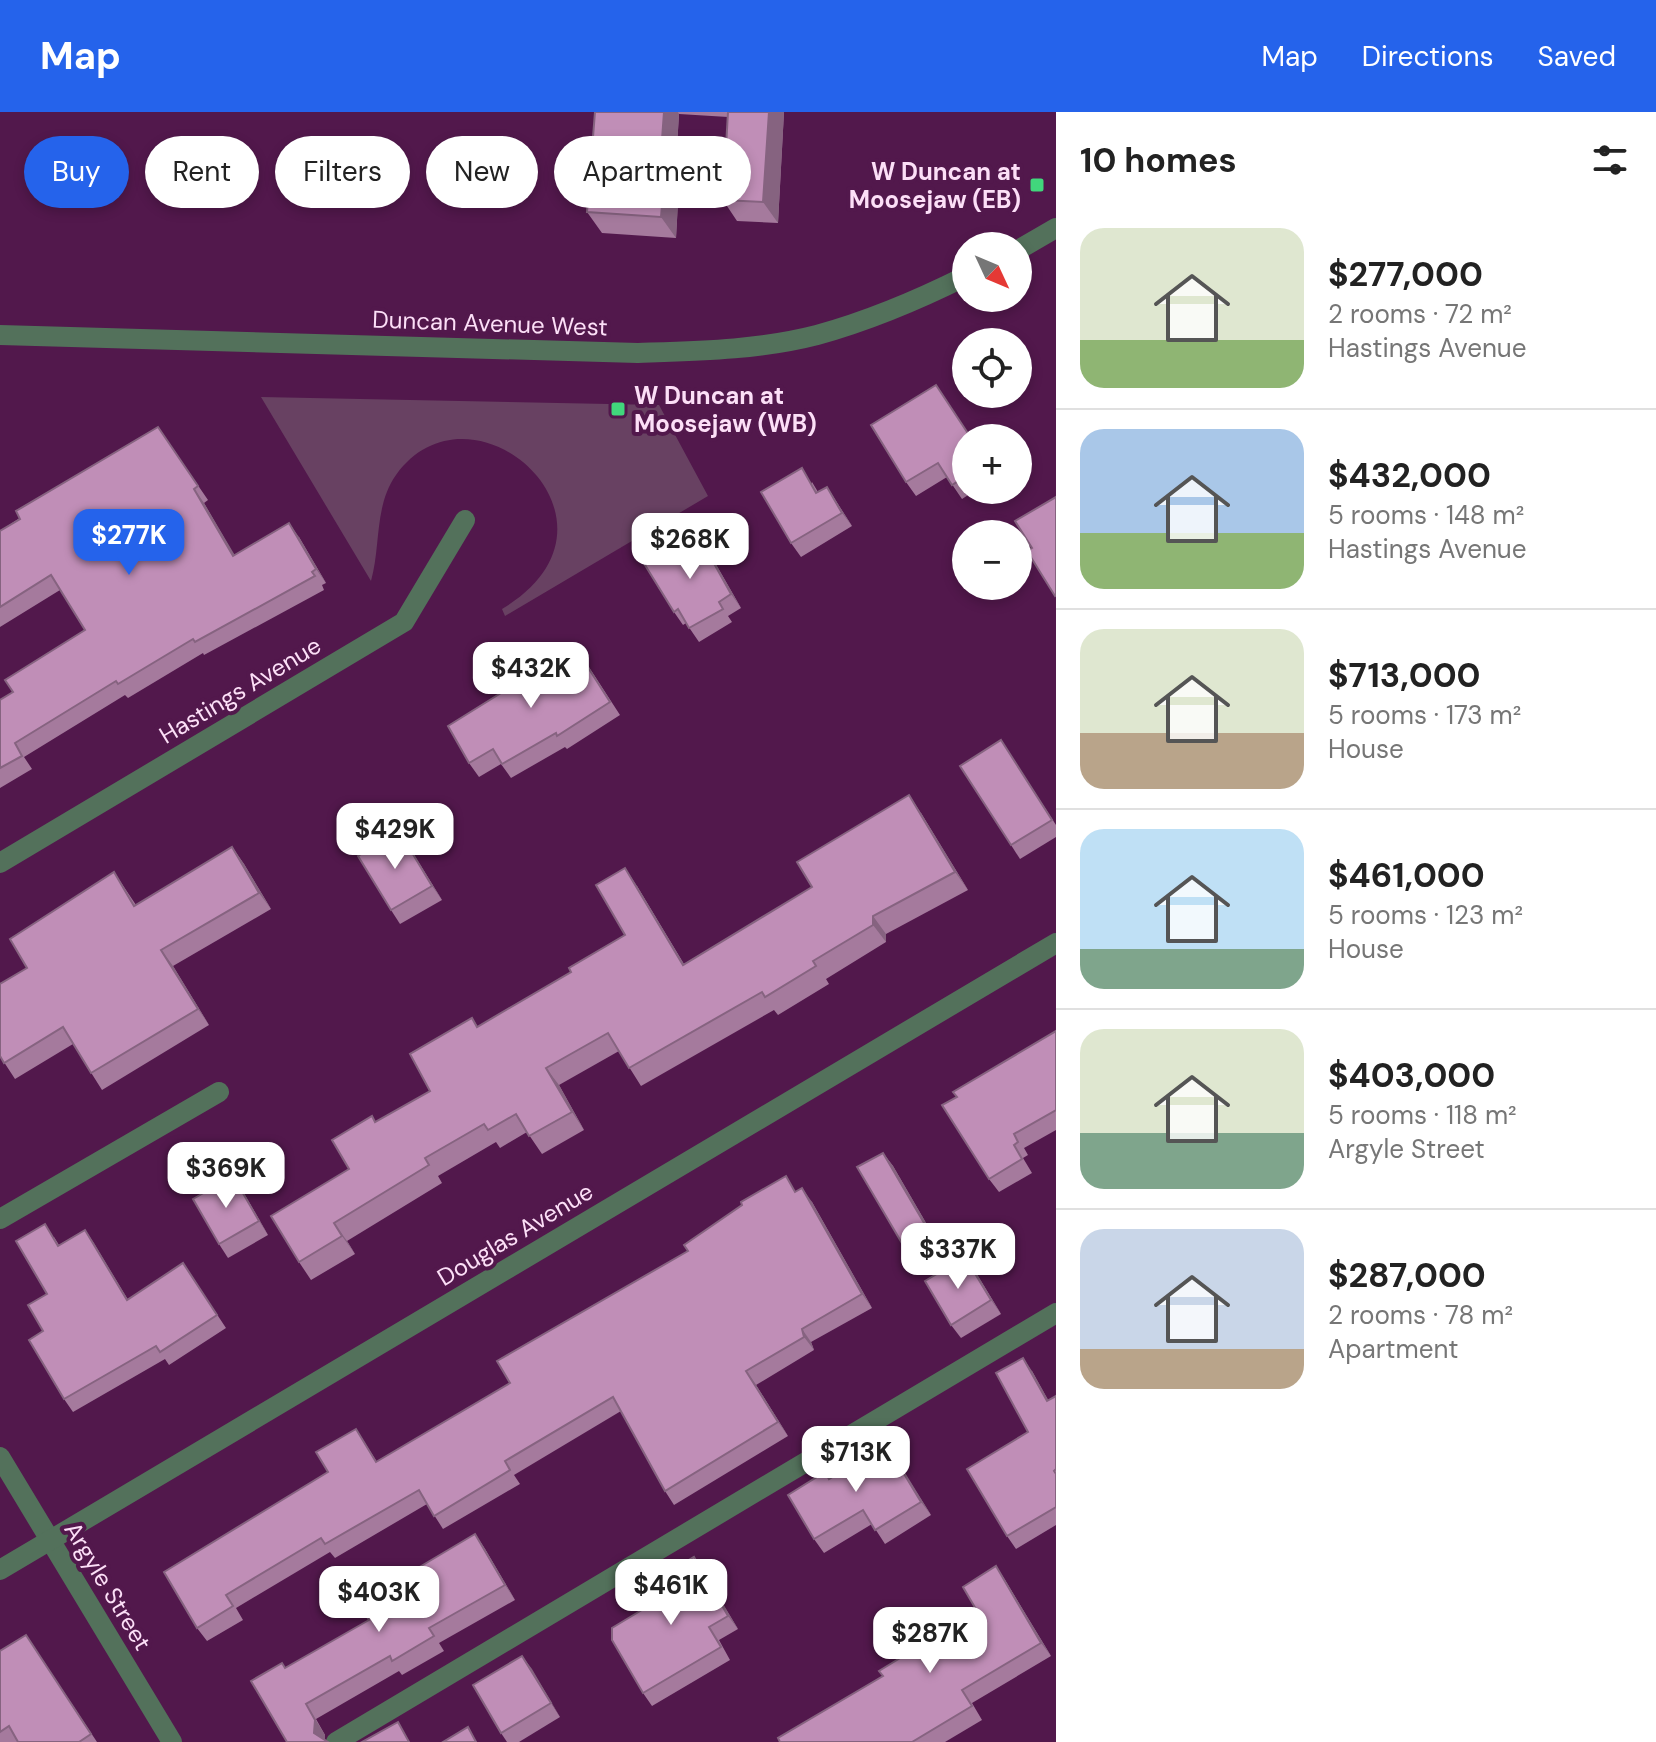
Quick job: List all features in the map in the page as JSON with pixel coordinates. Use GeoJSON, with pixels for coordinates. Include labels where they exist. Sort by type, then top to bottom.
{"type":"FeatureCollection","features":[{"type":"Feature","properties":{"kind":"street"},"geometry":{"type":"LineString","coordinates":[[1032,242],[1056,228]]}},
{"type":"Feature","properties":{"kind":"street","name":"Duncan Avenue West"},"geometry":{"type":"LineString","coordinates":[[0,335],[638,353],[728,350],[816,335],[908,304],[952,283]]}},
{"type":"Feature","properties":{"kind":"street","name":"Hastings Avenue"},"geometry":{"type":"LineString","coordinates":[[0,863],[404,622],[465,520]]}},
{"type":"Feature","properties":{"kind":"street","name":"Douglas Avenue"},"geometry":{"type":"LineString","coordinates":[[0,1570],[1056,943]]}},
{"type":"Feature","properties":{"kind":"street"},"geometry":{"type":"LineString","coordinates":[[0,1219],[219,1092]]}},
{"type":"Feature","properties":{"kind":"street"},"geometry":{"type":"LineString","coordinates":[[336,1742],[1056,1313]]}},
{"type":"Feature","properties":{"kind":"street","name":"Argyle Street"},"geometry":{"type":"LineString","coordinates":[[0,1457],[172,1742]]}},
{"type":"Feature","properties":{"kind":"shaded area"},"geometry":{"type":"Polygon","coordinates":[[[261,397],[659,405],[708,496],[505,616],[502,609],[542,574],[557,537],[552,501],[532,470],[501,448],[465,439],[428,447],[396,475],[389,487],[381,513],[371,581],[261,397]]]}},
{"type":"Feature","properties":{"kind":"building"},"geometry":{"type":"Polygon","coordinates":[[[595,112],[664,112],[662,136],[593,136],[595,112]]]}},
{"type":"Feature","properties":{"kind":"building"},"geometry":{"type":"Polygon","coordinates":[[[728,112],[769,112],[763,202],[751,201],[751,136],[727,136],[728,112]]]}},
{"type":"Feature","properties":{"kind":"building"},"geometry":{"type":"Polygon","coordinates":[[[587,208],[662,208],[661,217],[587,212],[587,208]]]}},
{"type":"Feature","properties":{"kind":"building"},"geometry":{"type":"Polygon","coordinates":[[[936,385],[962,424],[952,424],[952,485],[938,463],[906,482],[871,425],[936,385]]]}},
{"type":"Feature","properties":{"kind":"building"},"geometry":{"type":"Polygon","coordinates":[[[158,427],[198,486],[194,489],[233,556],[289,523],[316,569],[312,572],[315,576],[195,642],[193,639],[118,684],[116,681],[15,743],[22,756],[0,768],[0,700],[13,692],[5,680],[85,630],[51,575],[0,607],[0,531],[20,519],[16,511],[158,427]]]}},
{"type":"Feature","properties":{"kind":"building"},"geometry":{"type":"Polygon","coordinates":[[[802,468],[816,493],[827,487],[842,513],[791,543],[761,492],[802,468]]]}},
{"type":"Feature","properties":{"kind":"building"},"geometry":{"type":"Polygon","coordinates":[[[1056,497],[1055,596],[1032,559],[1032,520],[1017,520],[1056,497]]]}},
{"type":"Feature","properties":{"kind":"building"},"geometry":{"type":"Polygon","coordinates":[[[697,533],[731,594],[719,602],[723,609],[689,628],[678,609],[674,612],[645,565],[697,533]]]}},
{"type":"Feature","properties":{"kind":"building"},"geometry":{"type":"Polygon","coordinates":[[[575,647],[610,702],[557,736],[556,733],[502,764],[493,749],[469,763],[448,726],[575,647]]]}},
{"type":"Feature","properties":{"kind":"building"},"geometry":{"type":"Polygon","coordinates":[[[1001,740],[1052,820],[1011,845],[960,766],[1001,740]]]}},
{"type":"Feature","properties":{"kind":"building"},"geometry":{"type":"Polygon","coordinates":[[[909,795],[955,872],[873,916],[873,925],[813,961],[816,966],[765,997],[762,992],[629,1068],[608,1033],[546,1068],[572,1112],[529,1136],[516,1114],[488,1130],[484,1124],[425,1158],[429,1165],[334,1223],[342,1236],[299,1262],[271,1216],[349,1169],[332,1140],[372,1116],[375,1122],[430,1091],[410,1054],[472,1018],[477,1027],[571,972],[569,968],[625,935],[596,885],[625,868],[683,965],[812,887],[797,862],[909,795]]]}},
{"type":"Feature","properties":{"kind":"building"},"geometry":{"type":"Polygon","coordinates":[[[399,831],[432,886],[391,910],[358,856],[399,831]]]}},
{"type":"Feature","properties":{"kind":"building"},"geometry":{"type":"Polygon","coordinates":[[[232,847],[259,893],[161,950],[198,1009],[91,1073],[63,1027],[4,1063],[0,1056],[0,984],[27,968],[10,939],[114,872],[134,906],[232,847]]]}},
{"type":"Feature","properties":{"kind":"building"},"geometry":{"type":"Polygon","coordinates":[[[1056,1031],[1056,1110],[1014,1134],[1018,1142],[1014,1145],[1022,1159],[989,1179],[942,1105],[957,1097],[953,1092],[1056,1031]]]}},
{"type":"Feature","properties":{"kind":"building"},"geometry":{"type":"Polygon","coordinates":[[[883,1153],[934,1240],[909,1255],[857,1167],[883,1153]]]}},
{"type":"Feature","properties":{"kind":"building"},"geometry":{"type":"Polygon","coordinates":[[[233,1176],[259,1221],[219,1244],[193,1199],[233,1176]]]}},
{"type":"Feature","properties":{"kind":"building"},"geometry":{"type":"Polygon","coordinates":[[[786,1176],[795,1192],[802,1188],[862,1294],[802,1329],[804,1337],[746,1371],[778,1422],[665,1491],[613,1397],[505,1461],[510,1470],[434,1516],[419,1490],[325,1544],[321,1538],[226,1595],[233,1606],[197,1628],[164,1572],[328,1472],[316,1452],[356,1429],[376,1462],[510,1383],[497,1361],[688,1251],[684,1245],[742,1205],[741,1202],[786,1176]]]}},
{"type":"Feature","properties":{"kind":"building"},"geometry":{"type":"Polygon","coordinates":[[[45,1224],[58,1246],[85,1230],[127,1300],[183,1263],[217,1315],[160,1352],[156,1346],[64,1399],[29,1340],[43,1331],[28,1305],[47,1294],[16,1241],[45,1224]]]}},
{"type":"Feature","properties":{"kind":"building"},"geometry":{"type":"Polygon","coordinates":[[[965,1257],[991,1300],[951,1325],[925,1281],[965,1257]]]}},
{"type":"Feature","properties":{"kind":"building"},"geometry":{"type":"Polygon","coordinates":[[[1023,1358],[1047,1401],[1056,1396],[1056,1507],[1007,1536],[967,1469],[1028,1432],[996,1373],[1023,1358]]]}},
{"type":"Feature","properties":{"kind":"building"},"geometry":{"type":"Polygon","coordinates":[[[886,1444],[921,1502],[875,1530],[863,1510],[814,1539],[788,1495],[825,1472],[829,1479],[886,1444]]]}},
{"type":"Feature","properties":{"kind":"building"},"geometry":{"type":"Polygon","coordinates":[[[475,1534],[505,1585],[429,1628],[434,1636],[392,1661],[390,1656],[306,1704],[315,1720],[314,1733],[328,1742],[287,1742],[251,1681],[282,1663],[285,1668],[369,1620],[359,1603],[475,1534]]]}},
{"type":"Feature","properties":{"kind":"building"},"geometry":{"type":"Polygon","coordinates":[[[694,1557],[728,1616],[709,1627],[721,1647],[643,1693],[612,1640],[612,1628],[660,1599],[650,1583],[694,1557]]]}},
{"type":"Feature","properties":{"kind":"building"},"geometry":{"type":"Polygon","coordinates":[[[996,1566],[1041,1643],[962,1690],[972,1706],[912,1742],[780,1742],[778,1738],[883,1676],[879,1671],[977,1611],[963,1587],[996,1566]]]}},
{"type":"Feature","properties":{"kind":"building"},"geometry":{"type":"Polygon","coordinates":[[[26,1635],[91,1734],[79,1742],[18,1742],[9,1726],[0,1732],[0,1651],[26,1635]]]}},
{"type":"Feature","properties":{"kind":"building"},"geometry":{"type":"Polygon","coordinates":[[[522,1656],[551,1703],[501,1733],[473,1685],[522,1656]]]}},
{"type":"Feature","properties":{"kind":"building"},"geometry":{"type":"Polygon","coordinates":[[[398,1722],[409,1742],[362,1742],[398,1722]]]}},
{"type":"Feature","properties":{"kind":"building"},"geometry":{"type":"Polygon","coordinates":[[[468,1727],[476,1742],[443,1742],[468,1727]]]}},
{"type":"Feature","properties":{"kind":"place","name":"W Duncan at Moosejaw (EB)"},"geometry":{"type":"Point","coordinates":[1037,185]}},
{"type":"Feature","properties":{"kind":"place","name":"W Duncan at Moosejaw (WB)"},"geometry":{"type":"Point","coordinates":[618,409]}}]}
